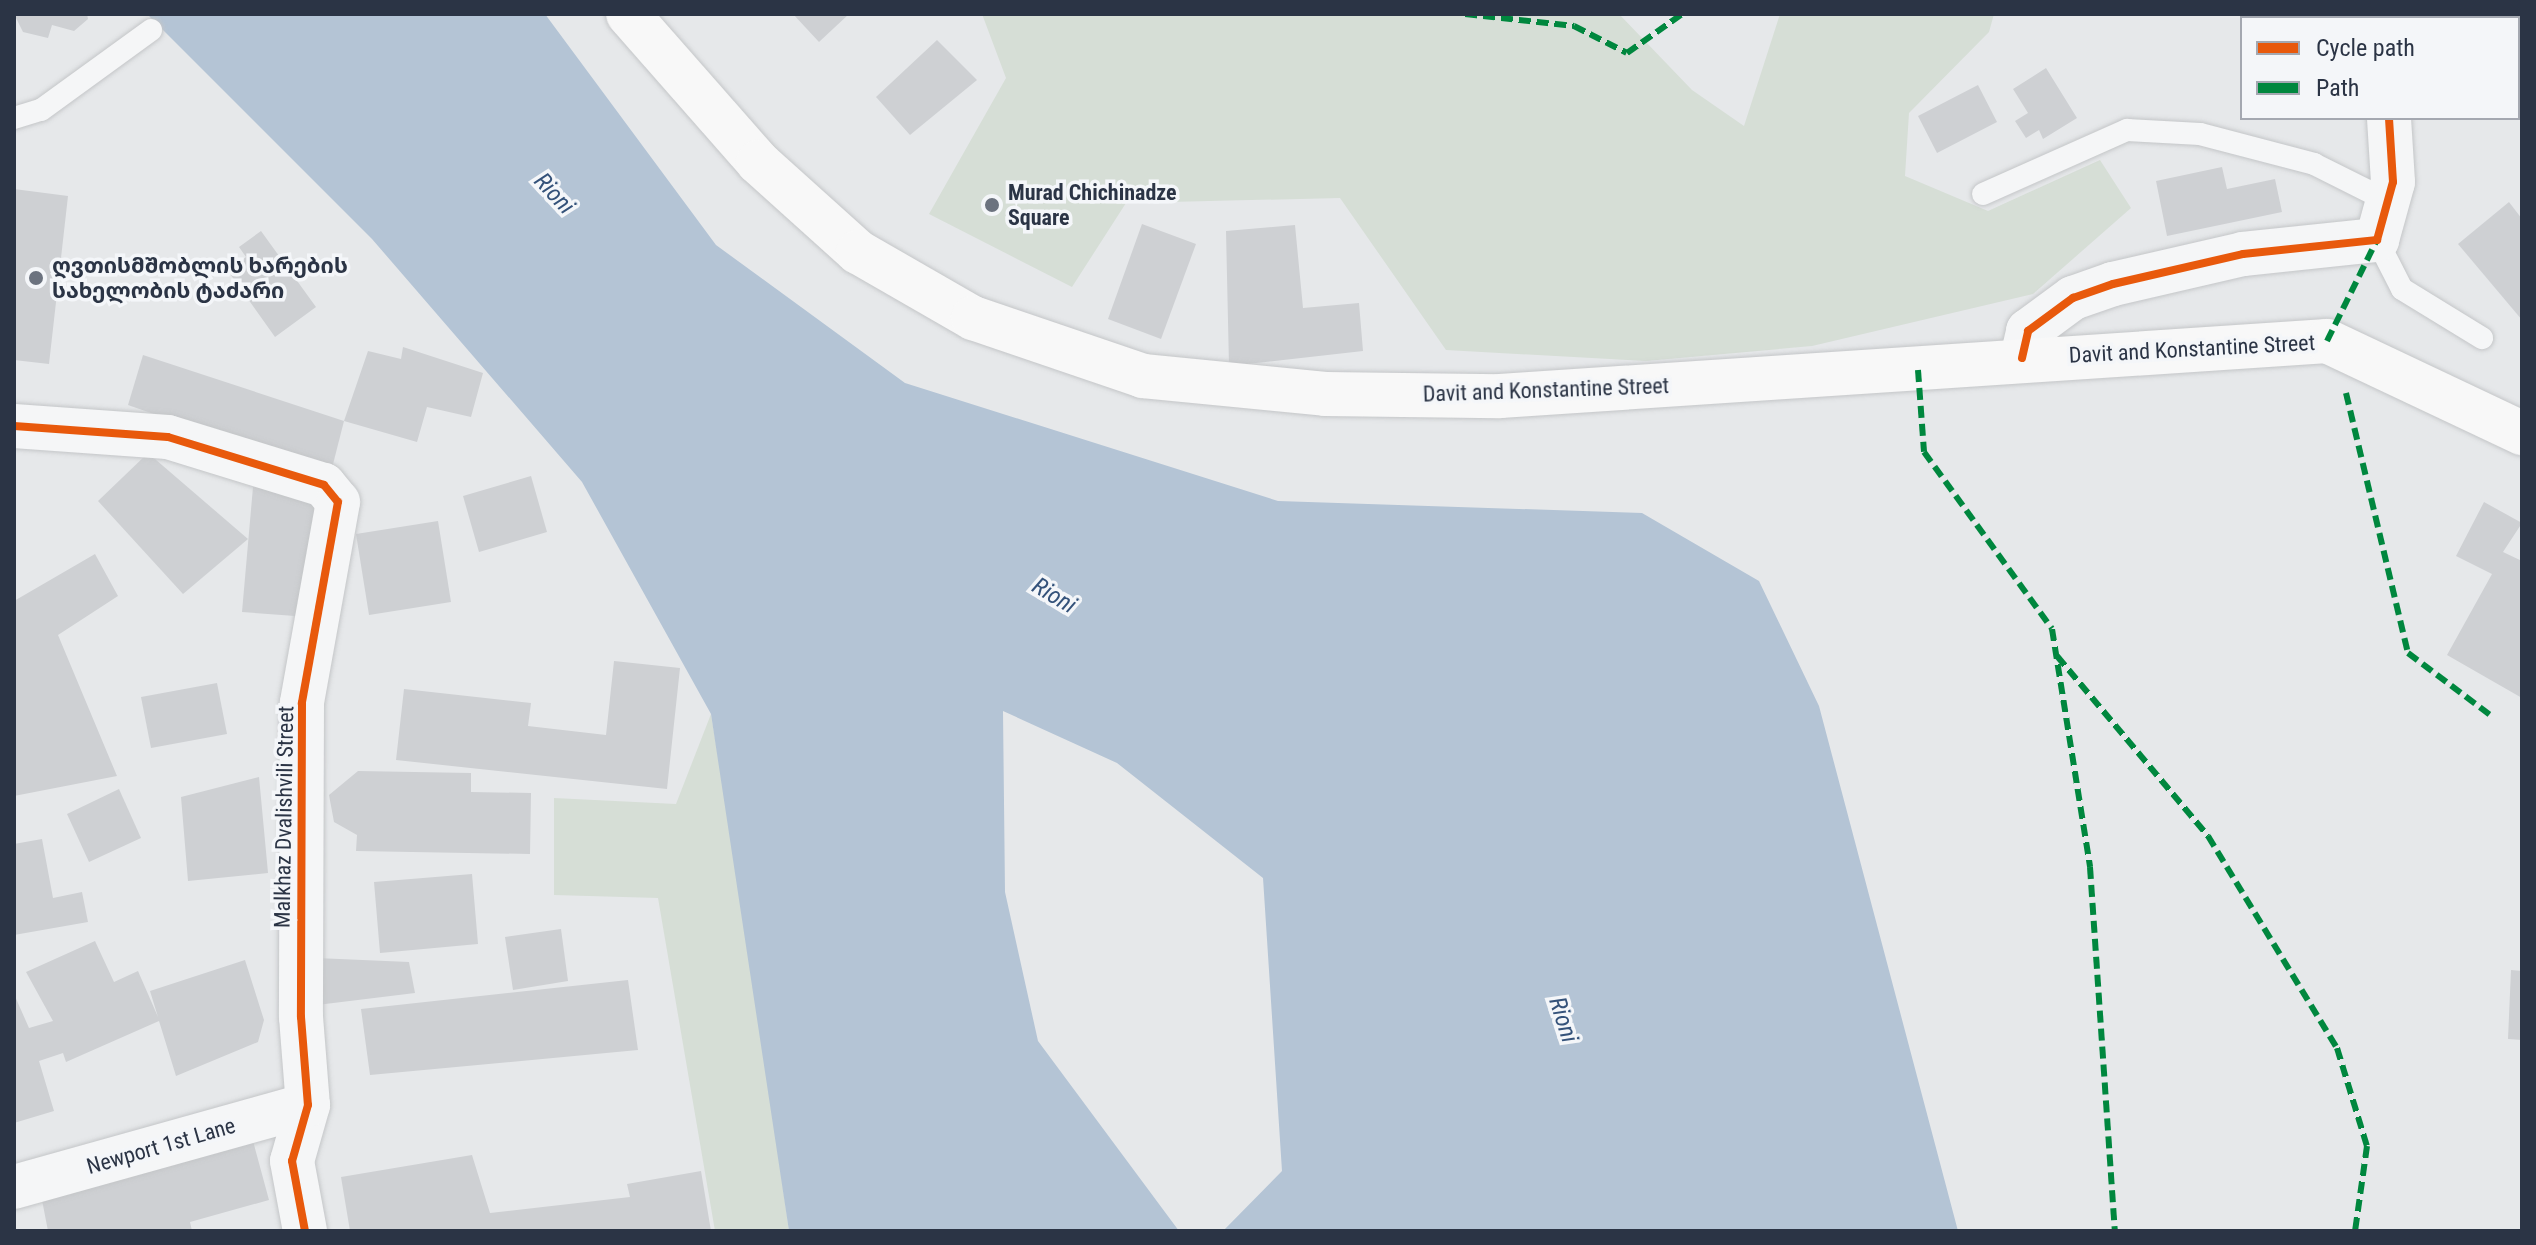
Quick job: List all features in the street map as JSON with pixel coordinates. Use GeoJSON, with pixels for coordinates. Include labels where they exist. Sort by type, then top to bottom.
{"type":"FeatureCollection","features":[{"type":"Feature","properties":{"kind":"main road","name":"Davit and Konstantine Street"},"geometry":{"type":"LineString","coordinates":[[628,14],[758,162],[858,252],[973,318],[1143,376],[1325,394],[1500,396],[2022,358],[2327,341],[2415,376],[2522,433]]}},
{"type":"Feature","properties":{"kind":"street"},"geometry":{"type":"LineString","coordinates":[[2022,358],[2028,331],[2073,298],[2113,284],[2382,220],[2389,120]]}},
{"type":"Feature","properties":{"kind":"street","name":"Malkhaz Dvalishvili Street"},"geometry":{"type":"LineString","coordinates":[[14,426],[168,437],[324,485],[338,502],[302,703],[301,1017],[308,1105],[292,1161],[305,1231]]}},
{"type":"Feature","properties":{"kind":"street","name":"Newport 1st Lane"},"geometry":{"type":"LineString","coordinates":[[14,1187],[308,1105]]}},
{"type":"Feature","properties":{"kind":"lane"},"geometry":{"type":"LineString","coordinates":[[14,118],[41,110],[151,30]]}},
{"type":"Feature","properties":{"kind":"lane"},"geometry":{"type":"LineString","coordinates":[[1983,194],[2127,130],[2200,134],[2314,164],[2382,220],[2402,289],[2482,338]]}},
{"type":"Feature","properties":{"kind":"shaded area"},"geometry":{"type":"Polygon","coordinates":[[[982,14],[1619,14],[1692,90],[1744,126],[1780,14],[1994,14],[1989,32],[1909,113],[1905,176],[1988,211],[2100,160],[2131,208],[2033,294],[1812,346],[1646,361],[1446,350],[1340,198],[1126,203],[1072,287],[929,214],[1006,78],[982,14]]]}},
{"type":"Feature","properties":{"kind":"shaded area"},"geometry":{"type":"Polygon","coordinates":[[[711,714],[750,953],[789,1231],[715,1231],[658,898],[554,895],[554,798],[676,804],[711,714]]]}},
{"type":"Feature","properties":{"kind":"water","name":"Rioni"},"geometry":{"type":"Polygon","coordinates":[[[147,14],[545,14],[716,245],[905,383],[1278,501],[1642,513],[1759,581],[1819,706],[1958,1231],[1223,1231],[1282,1171],[1263,878],[1117,763],[1003,711],[1005,892],[1038,1041],[1179,1231],[789,1231],[711,714],[582,482],[372,239],[147,14]]]}},
{"type":"Feature","properties":{"kind":"building"},"geometry":{"type":"Polygon","coordinates":[[[14,14],[87,14],[88,19],[74,31],[52,25],[48,38],[23,32],[14,14]]]}},
{"type":"Feature","properties":{"kind":"building"},"geometry":{"type":"Polygon","coordinates":[[[793,14],[849,14],[819,42],[793,14]]]}},
{"type":"Feature","properties":{"kind":"building"},"geometry":{"type":"Polygon","coordinates":[[[2252,14],[2353,16],[2253,16],[2252,14]]]}},
{"type":"Feature","properties":{"kind":"building"},"geometry":{"type":"Polygon","coordinates":[[[2520,32],[2522,32],[2520,94],[2520,32]]]}},
{"type":"Feature","properties":{"kind":"building"},"geometry":{"type":"Polygon","coordinates":[[[937,40],[977,80],[910,135],[876,97],[937,40]]]}},
{"type":"Feature","properties":{"kind":"building"},"geometry":{"type":"Polygon","coordinates":[[[2046,68],[2077,118],[2043,139],[2039,130],[2026,138],[2015,121],[2028,113],[2013,89],[2046,68]]]}},
{"type":"Feature","properties":{"kind":"building"},"geometry":{"type":"Polygon","coordinates":[[[1978,85],[1997,122],[1937,153],[1918,116],[1978,85]]]}},
{"type":"Feature","properties":{"kind":"building"},"geometry":{"type":"Polygon","coordinates":[[[2222,167],[2227,189],[2275,179],[2282,212],[2167,236],[2156,181],[2222,167]]]}},
{"type":"Feature","properties":{"kind":"building","name":"ღვთისმშობლის ხარების სახელობის ტაძარი"},"geometry":{"type":"Polygon","coordinates":[[[14,189],[68,196],[49,364],[14,360],[14,189]]]}},
{"type":"Feature","properties":{"kind":"building"},"geometry":{"type":"Polygon","coordinates":[[[2509,202],[2522,219],[2522,320],[2458,244],[2509,202]]]}},
{"type":"Feature","properties":{"kind":"building"},"geometry":{"type":"Polygon","coordinates":[[[1142,224],[1196,244],[1161,339],[1108,319],[1142,224]]]}},
{"type":"Feature","properties":{"kind":"building"},"geometry":{"type":"Polygon","coordinates":[[[1295,225],[1303,308],[1359,303],[1363,351],[1229,366],[1226,231],[1295,225]]]}},
{"type":"Feature","properties":{"kind":"building"},"geometry":{"type":"Polygon","coordinates":[[[261,231],[316,307],[275,337],[228,271],[246,257],[239,247],[261,231]]]}},
{"type":"Feature","properties":{"kind":"building"},"geometry":{"type":"Polygon","coordinates":[[[403,347],[483,373],[471,417],[427,407],[417,442],[344,421],[368,351],[401,359],[403,347]]]}},
{"type":"Feature","properties":{"kind":"building"},"geometry":{"type":"Polygon","coordinates":[[[143,355],[344,421],[330,476],[128,405],[143,355]]]}},
{"type":"Feature","properties":{"kind":"building"},"geometry":{"type":"Polygon","coordinates":[[[148,453],[248,539],[183,594],[98,501],[148,453]]]}},
{"type":"Feature","properties":{"kind":"building"},"geometry":{"type":"Polygon","coordinates":[[[531,476],[547,532],[479,552],[463,496],[531,476]]]}},
{"type":"Feature","properties":{"kind":"building"},"geometry":{"type":"Polygon","coordinates":[[[253,487],[320,493],[309,617],[242,612],[253,487]]]}},
{"type":"Feature","properties":{"kind":"building"},"geometry":{"type":"Polygon","coordinates":[[[2484,502],[2522,523],[2503,552],[2522,561],[2522,698],[2447,655],[2492,574],[2456,556],[2484,502]]]}},
{"type":"Feature","properties":{"kind":"building"},"geometry":{"type":"Polygon","coordinates":[[[438,521],[451,602],[369,615],[356,534],[438,521]]]}},
{"type":"Feature","properties":{"kind":"building"},"geometry":{"type":"Polygon","coordinates":[[[95,554],[118,596],[58,635],[117,776],[14,796],[14,601],[95,554]]]}},
{"type":"Feature","properties":{"kind":"building"},"geometry":{"type":"Polygon","coordinates":[[[614,661],[680,668],[667,789],[396,760],[404,689],[531,703],[528,726],[606,735],[614,661]]]}},
{"type":"Feature","properties":{"kind":"building"},"geometry":{"type":"Polygon","coordinates":[[[217,683],[227,734],[151,748],[141,697],[217,683]]]}},
{"type":"Feature","properties":{"kind":"building"},"geometry":{"type":"Polygon","coordinates":[[[358,771],[471,773],[471,792],[531,793],[530,854],[356,851],[357,835],[334,822],[329,795],[358,771]]]}},
{"type":"Feature","properties":{"kind":"building"},"geometry":{"type":"Polygon","coordinates":[[[259,777],[268,873],[188,881],[181,797],[259,777]]]}},
{"type":"Feature","properties":{"kind":"building"},"geometry":{"type":"Polygon","coordinates":[[[119,789],[141,838],[89,862],[67,814],[119,789]]]}},
{"type":"Feature","properties":{"kind":"building"},"geometry":{"type":"Polygon","coordinates":[[[42,839],[53,898],[82,892],[88,922],[14,935],[14,844],[42,839]]]}},
{"type":"Feature","properties":{"kind":"building"},"geometry":{"type":"Polygon","coordinates":[[[472,874],[478,944],[380,953],[374,882],[472,874]]]}},
{"type":"Feature","properties":{"kind":"building"},"geometry":{"type":"Polygon","coordinates":[[[561,929],[568,981],[513,990],[505,937],[561,929]]]}},
{"type":"Feature","properties":{"kind":"building"},"geometry":{"type":"Polygon","coordinates":[[[95,941],[114,982],[138,971],[158,1017],[150,991],[245,960],[264,1020],[258,1042],[176,1076],[159,1021],[66,1062],[63,1053],[39,1061],[54,1111],[14,1123],[14,994],[29,1028],[53,1021],[26,972],[95,941]]]}},
{"type":"Feature","properties":{"kind":"building"},"geometry":{"type":"Polygon","coordinates":[[[316,958],[409,962],[415,993],[317,1005],[316,958]]]}},
{"type":"Feature","properties":{"kind":"building"},"geometry":{"type":"Polygon","coordinates":[[[2511,970],[2522,971],[2522,1040],[2508,1039],[2511,970]]]}},
{"type":"Feature","properties":{"kind":"building"},"geometry":{"type":"Polygon","coordinates":[[[628,980],[638,1050],[370,1075],[361,1009],[628,980]]]}},
{"type":"Feature","properties":{"kind":"building"},"geometry":{"type":"Polygon","coordinates":[[[253,1141],[269,1200],[190,1222],[192,1231],[48,1231],[42,1200],[253,1141]]]}},
{"type":"Feature","properties":{"kind":"building"},"geometry":{"type":"Polygon","coordinates":[[[472,1155],[490,1213],[630,1197],[627,1184],[701,1171],[711,1231],[350,1231],[341,1177],[472,1155]]]}},
{"type":"Feature","properties":{"kind":"marked path"},"geometry":{"type":"LineString","coordinates":[[1465,14],[1574,26],[1627,53],[1682,14]]}},
{"type":"Feature","properties":{"kind":"marked path"},"geometry":{"type":"LineString","coordinates":[[2327,341],[2377,240]]}},
{"type":"Feature","properties":{"kind":"marked path"},"geometry":{"type":"LineString","coordinates":[[1918,370],[1924,452],[2052,629],[2090,867],[2115,1231]]}},
{"type":"Feature","properties":{"kind":"marked path"},"geometry":{"type":"LineString","coordinates":[[2346,393],[2408,653],[2493,717]]}},
{"type":"Feature","properties":{"kind":"marked path"},"geometry":{"type":"LineString","coordinates":[[2057,656],[2208,836],[2337,1048],[2367,1146],[2355,1231]]}},
{"type":"Feature","properties":{"kind":"cycle path"},"geometry":{"type":"LineString","coordinates":[[2022,358],[2028,331],[2073,298],[2113,284],[2243,254],[2377,240],[2393,182],[2389,120]]}},
{"type":"Feature","properties":{"kind":"cycle path"},"geometry":{"type":"LineString","coordinates":[[14,426],[168,437],[324,485],[338,502],[302,703],[301,1017],[308,1105],[292,1161],[305,1231]]}},
{"type":"Feature","properties":{"kind":"place","name":"Murad Chichinadze Square"},"geometry":{"type":"Point","coordinates":[992,205]}},
{"type":"Feature","properties":{"kind":"place","name":"ღვთისმშობლის ხარების სახელობის ტაძარი"},"geometry":{"type":"Point","coordinates":[36,278]}}]}
